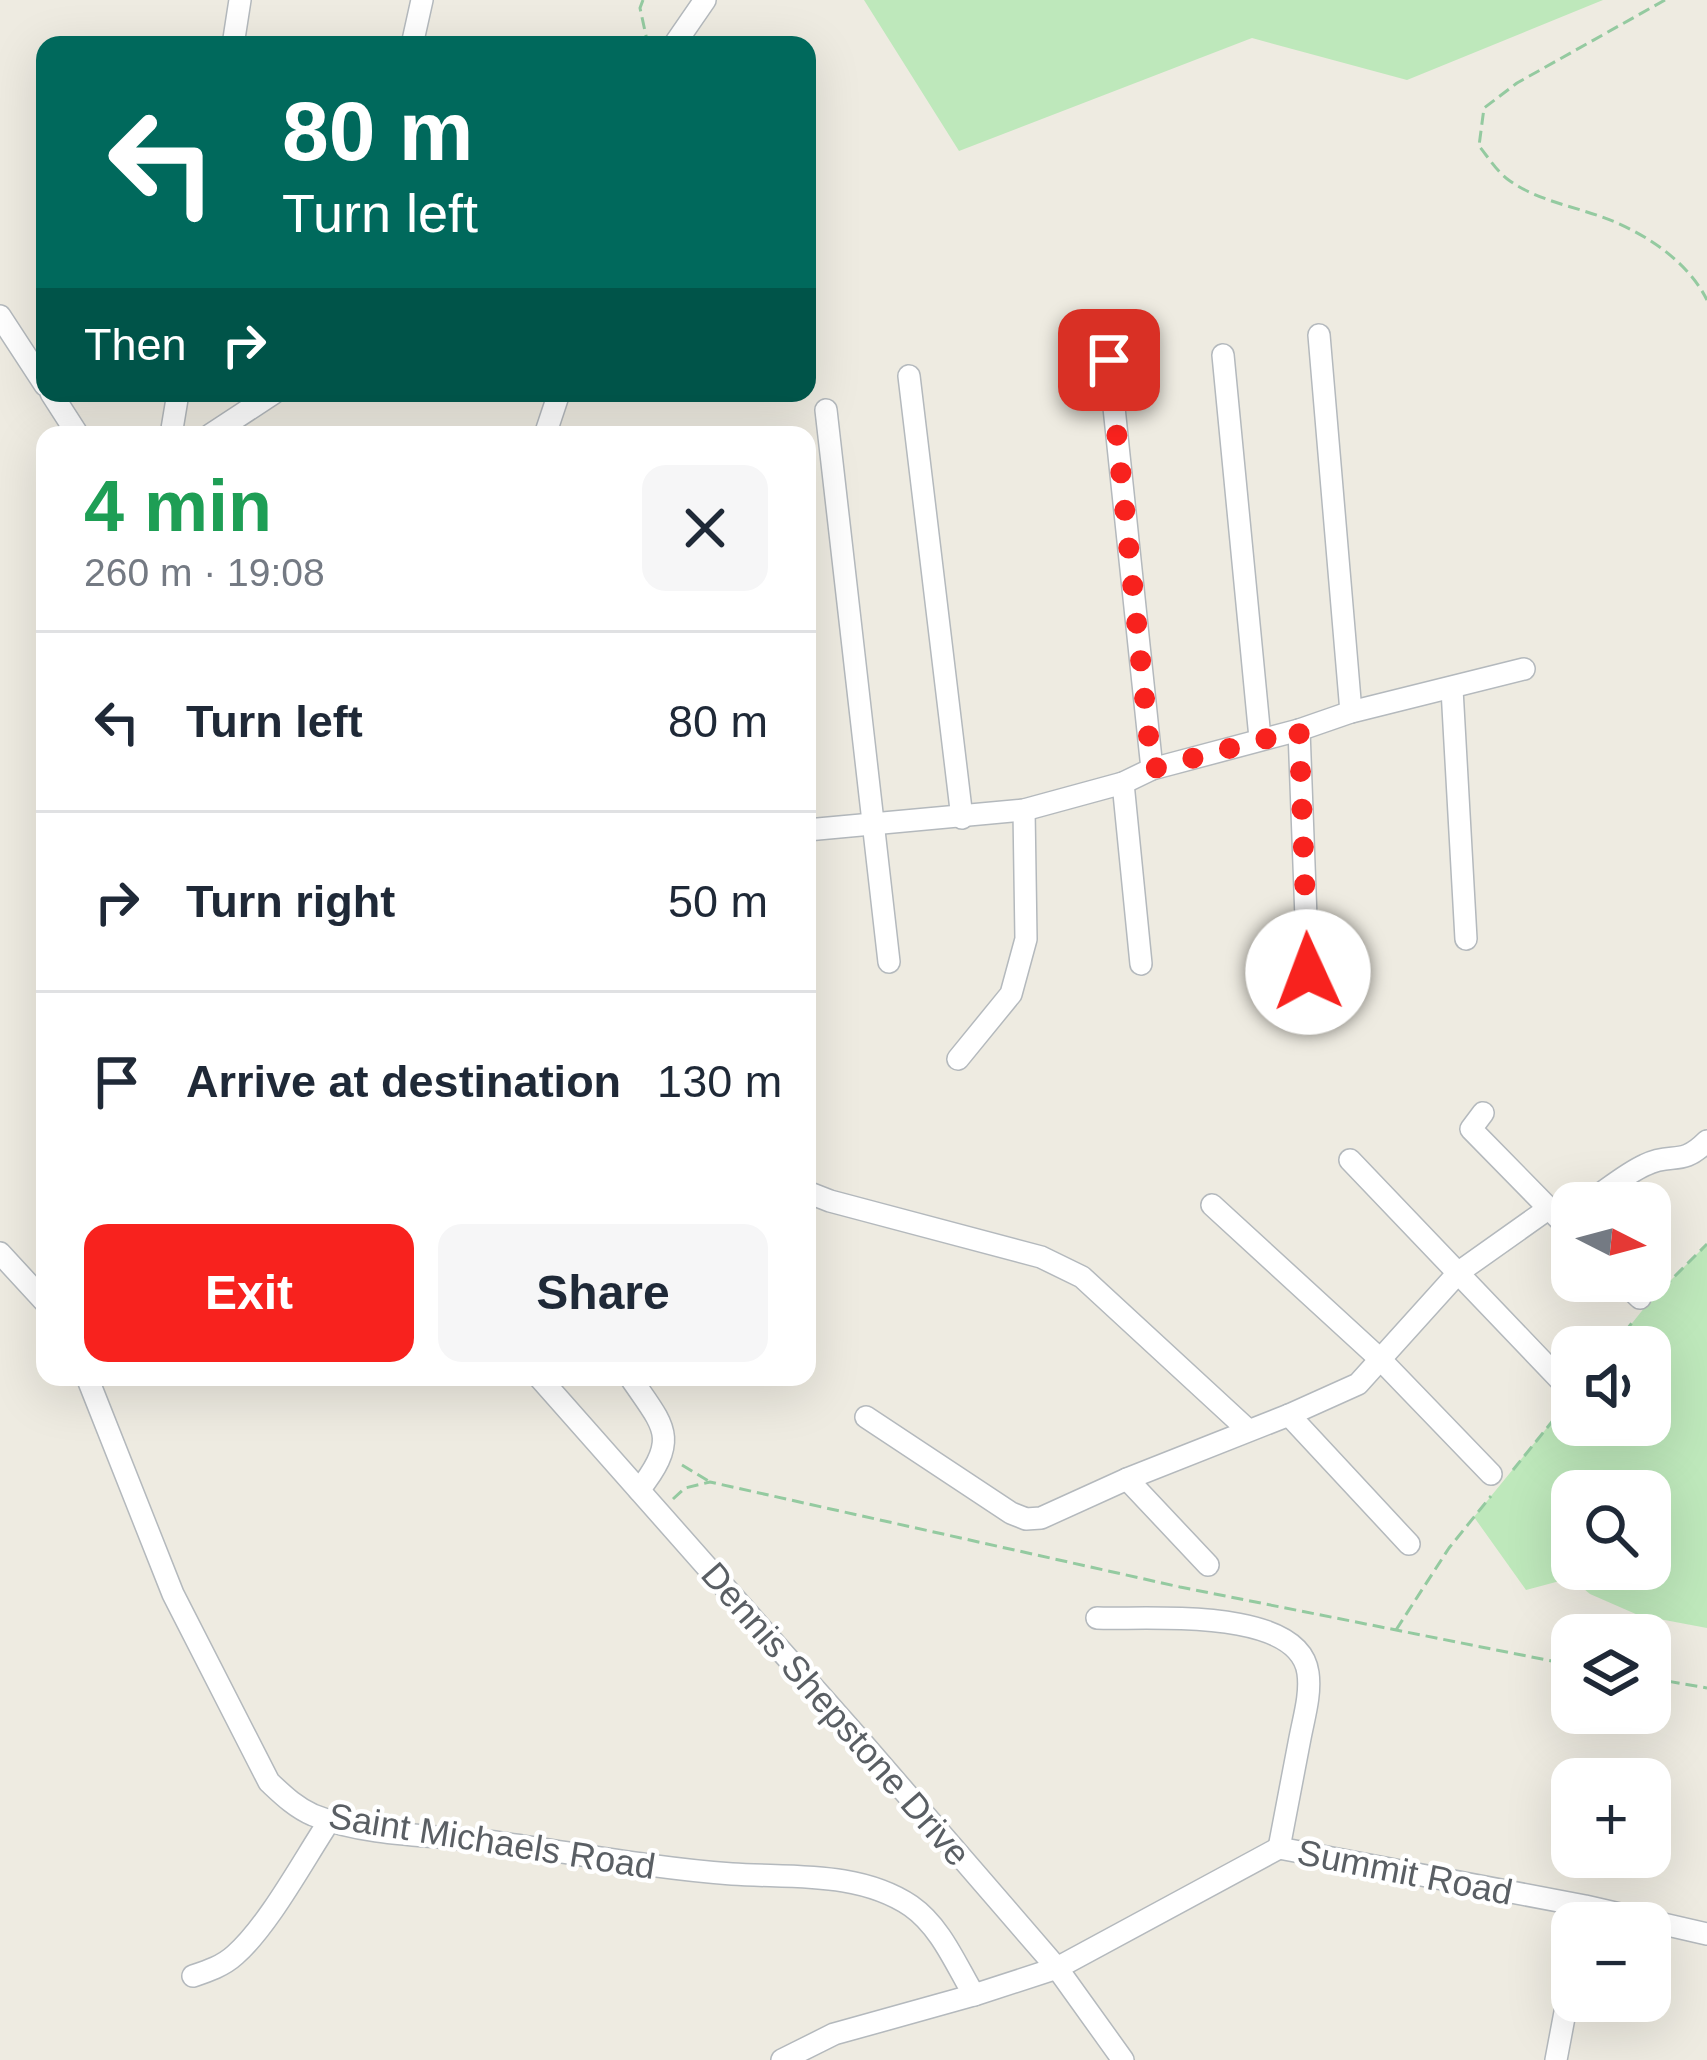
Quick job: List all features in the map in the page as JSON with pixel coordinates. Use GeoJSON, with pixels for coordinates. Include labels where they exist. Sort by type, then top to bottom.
{"type":"FeatureCollection","features":[{"type":"Feature","properties":{"kind":"street"},"geometry":{"type":"LineString","coordinates":[[234,36],[240,0]]}},
{"type":"Feature","properties":{"kind":"street"},"geometry":{"type":"LineString","coordinates":[[414,36],[422,0]]}},
{"type":"Feature","properties":{"kind":"street"},"geometry":{"type":"LineString","coordinates":[[680,36],[705,0]]}},
{"type":"Feature","properties":{"kind":"street"},"geometry":{"type":"LineString","coordinates":[[0,316],[36,371]]}},
{"type":"Feature","properties":{"kind":"street"},"geometry":{"type":"LineString","coordinates":[[1318,335],[1351,712]]}},
{"type":"Feature","properties":{"kind":"street"},"geometry":{"type":"LineString","coordinates":[[1223,356],[1260,738]]}},
{"type":"Feature","properties":{"kind":"street"},"geometry":{"type":"LineString","coordinates":[[1109,360],[1152,769]]}},
{"type":"Feature","properties":{"kind":"street"},"geometry":{"type":"LineString","coordinates":[[909,376],[962,818]]}},
{"type":"Feature","properties":{"kind":"street"},"geometry":{"type":"LineString","coordinates":[[224,426],[260,402]]}},
{"type":"Feature","properties":{"kind":"street"},"geometry":{"type":"LineString","coordinates":[[826,410],[889,962]]}},
{"type":"Feature","properties":{"kind":"street"},"geometry":{"type":"LineString","coordinates":[[816,829],[1024,810],[1351,712],[1524,669]]}},
{"type":"Feature","properties":{"kind":"street"},"geometry":{"type":"LineString","coordinates":[[1452,688],[1466,938]]}},
{"type":"Feature","properties":{"kind":"street"},"geometry":{"type":"LineString","coordinates":[[1299,730],[1308,972]]}},
{"type":"Feature","properties":{"kind":"street"},"geometry":{"type":"LineString","coordinates":[[1123,783],[1141,964]]}},
{"type":"Feature","properties":{"kind":"street"},"geometry":{"type":"LineString","coordinates":[[958,1059],[1011,994],[1026,939],[1024,810]]}},
{"type":"Feature","properties":{"kind":"street"},"geometry":{"type":"LineString","coordinates":[[1483,1113],[1471,1129],[1551,1207]]}},
{"type":"Feature","properties":{"kind":"street"},"geometry":{"type":"LineString","coordinates":[[1619,1182],[1661,1159],[1690,1157],[1707,1141]]}},
{"type":"Feature","properties":{"kind":"street"},"geometry":{"type":"LineString","coordinates":[[1350,1160],[1551,1372]]}},
{"type":"Feature","properties":{"kind":"street"},"geometry":{"type":"LineString","coordinates":[[818,1203],[1041,1257],[1082,1277],[1248,1430]]}},
{"type":"Feature","properties":{"kind":"street"},"geometry":{"type":"LineString","coordinates":[[1212,1205],[1381,1360],[1500,1478]]}},
{"type":"Feature","properties":{"kind":"street"},"geometry":{"type":"LineString","coordinates":[[866,1417],[1011,1513],[1041,1518],[1358,1384],[1459,1272],[1551,1225]]}},
{"type":"Feature","properties":{"kind":"street"},"geometry":{"type":"LineString","coordinates":[[0,1253],[36,1293]]}},
{"type":"Feature","properties":{"kind":"street","name":"Saint Michaels Road"},"geometry":{"type":"LineString","coordinates":[[91,1386],[173,1594],[269,1782],[291,1803],[330,1820],[643,1866],[809,1877],[870,1888],[912,1907],[935,1928],[974,1995]]}},
{"type":"Feature","properties":{"kind":"street","name":"Dennis Shepstone Drive"},"geometry":{"type":"LineString","coordinates":[[547,1386],[1058,1968],[1123,2060]]}},
{"type":"Feature","properties":{"kind":"street"},"geometry":{"type":"LineString","coordinates":[[636,1386],[659,1419]]}},
{"type":"Feature","properties":{"kind":"street"},"geometry":{"type":"LineString","coordinates":[[640,1490],[657,1468],[664,1447],[648,1386]]}},
{"type":"Feature","properties":{"kind":"street"},"geometry":{"type":"LineString","coordinates":[[1289,1415],[1409,1544]]}},
{"type":"Feature","properties":{"kind":"street"},"geometry":{"type":"LineString","coordinates":[[1127,1479],[1208,1565]]}},
{"type":"Feature","properties":{"kind":"street"},"geometry":{"type":"LineString","coordinates":[[1096,1618],[1216,1621],[1266,1629],[1287,1639],[1304,1658],[1309,1674],[1307,1701],[1279,1848]]}},
{"type":"Feature","properties":{"kind":"street"},"geometry":{"type":"LineString","coordinates":[[193,1976],[239,1952],[330,1820]]}},
{"type":"Feature","properties":{"kind":"street","name":"Summit Road"},"geometry":{"type":"LineString","coordinates":[[782,2060],[834,2035],[1058,1968],[1279,1848],[1551,1907]]}},
{"type":"Feature","properties":{"kind":"street","name":"Summit Road"},"geometry":{"type":"LineString","coordinates":[[1671,1928],[1707,1934]]}},
{"type":"Feature","properties":{"kind":"street"},"geometry":{"type":"LineString","coordinates":[[1556,2060],[1563,2022]]}},
{"type":"Feature","properties":{"kind":"path"},"geometry":{"type":"LineString","coordinates":[[643,0],[640,8],[646,36]]}},
{"type":"Feature","properties":{"kind":"path"},"geometry":{"type":"LineString","coordinates":[[1665,0],[1517,82],[1484,109],[1479,146],[1507,180],[1552,202],[1615,222],[1659,246],[1698,281],[1707,300]]}},
{"type":"Feature","properties":{"kind":"path"},"geometry":{"type":"LineString","coordinates":[[1396,1630],[1449,1548],[1551,1414]]}},
{"type":"Feature","properties":{"kind":"path"},"geometry":{"type":"LineString","coordinates":[[664,1447],[676,1461],[710,1482],[1180,1587],[1551,1661]]}},
{"type":"Feature","properties":{"kind":"path"},"geometry":{"type":"LineString","coordinates":[[658,1511],[685,1488],[710,1482]]}},
{"type":"Feature","properties":{"kind":"path"},"geometry":{"type":"LineString","coordinates":[[1671,1682],[1707,1688]]}},
{"type":"Feature","properties":{"kind":"green space"},"geometry":{"type":"Polygon","coordinates":[[[864,0],[1603,0],[1407,80],[1252,38],[959,151],[864,0]]]}},
{"type":"Feature","properties":{"kind":"green space"},"geometry":{"type":"Polygon","coordinates":[[[1707,1244],[1707,1628],[1671,1621],[1671,1614],[1636,1614],[1585,1590],[1671,1590],[1671,1470],[1551,1470],[1551,1583],[1526,1590],[1474,1517],[1551,1423],[1551,1446],[1671,1446],[1671,1326],[1630,1326],[1649,1302],[1671,1302],[1671,1280],[1707,1244]]]}},
{"type":"Feature","properties":{"kind":"route"},"geometry":{"type":"LineString","coordinates":[[1109,360],[1152,769],[1299,730],[1308,972]]}}]}
